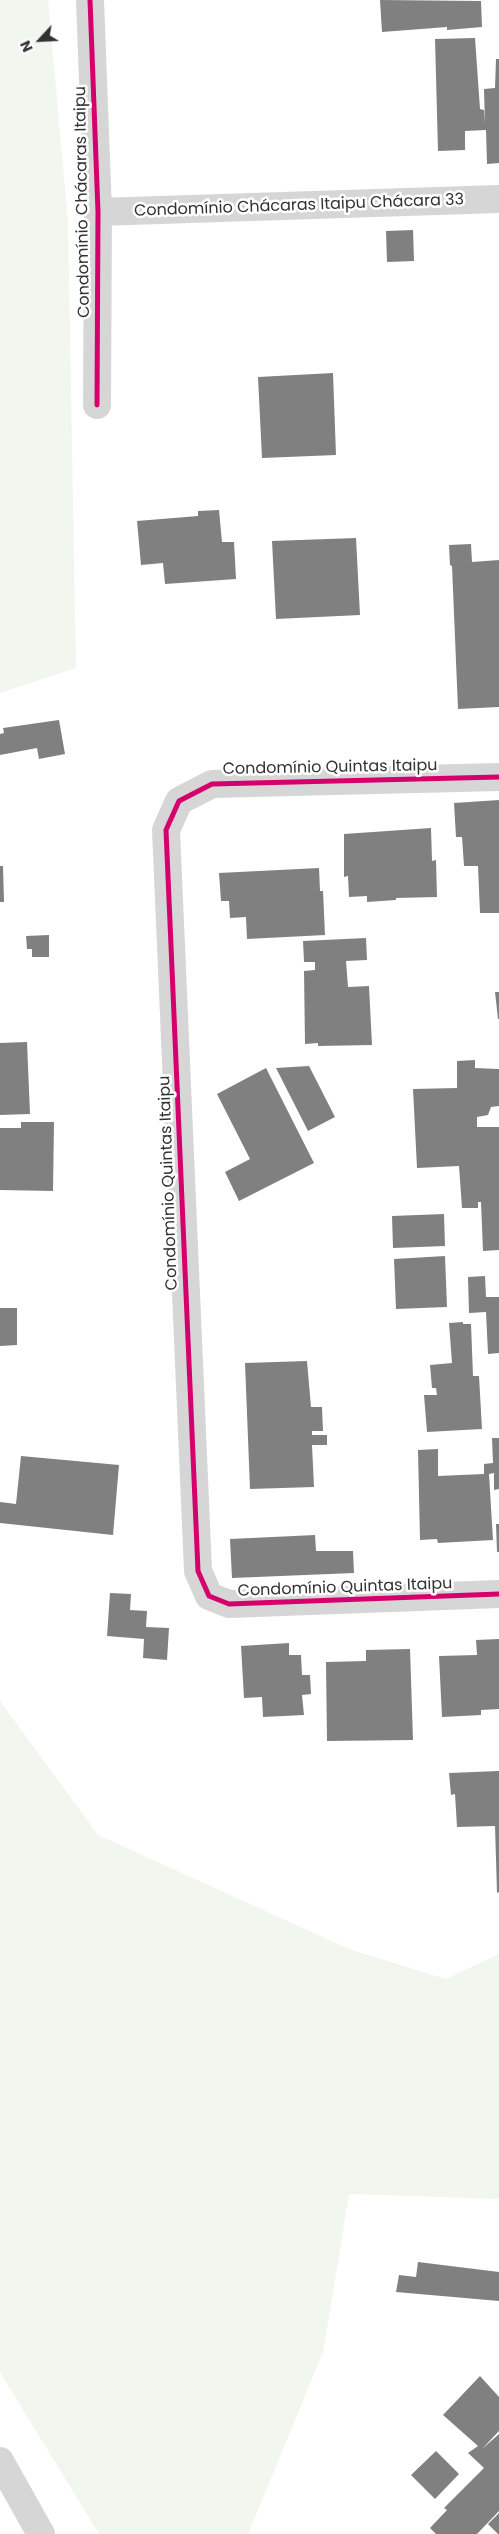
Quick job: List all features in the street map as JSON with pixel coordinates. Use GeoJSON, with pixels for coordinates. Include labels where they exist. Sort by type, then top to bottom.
{"type":"FeatureCollection","features":[{"type":"Feature","properties":{"kind":"street","name":"Condomínio Chácaras Itaipu"},"geometry":{"type":"LineString","coordinates":[[90,0],[98,212],[96,405]]}},
{"type":"Feature","properties":{"kind":"street","name":"Condomínio Chácaras Itaipu Chácara 33"},"geometry":{"type":"LineString","coordinates":[[98,212],[499,199]]}},
{"type":"Feature","properties":{"kind":"street","name":"Condomínio Quintas Itaipu"},"geometry":{"type":"LineString","coordinates":[[499,777],[212,784],[179,801],[166,830],[198,1571],[209,1596],[229,1604],[499,1594]]}},
{"type":"Feature","properties":{"kind":"street"},"geometry":{"type":"LineString","coordinates":[[0,2461],[41,2534]]}},
{"type":"Feature","properties":{"kind":"shaded area"},"geometry":{"type":"Polygon","coordinates":[[[0,0],[48,0],[68,222],[76,668],[0,693],[0,0]]]}},
{"type":"Feature","properties":{"kind":"shaded area"},"geometry":{"type":"Polygon","coordinates":[[[0,1701],[98,1835],[349,1949],[446,1979],[499,1954],[499,2199],[349,2194],[323,2352],[248,2534],[99,2534],[0,2372],[0,1701]]]}},
{"type":"Feature","properties":{"kind":"building"},"geometry":{"type":"Polygon","coordinates":[[[380,0],[481,1],[482,27],[447,30],[447,27],[382,32],[380,0]]]}},
{"type":"Feature","properties":{"kind":"building"},"geometry":{"type":"Polygon","coordinates":[[[475,38],[480,109],[484,110],[485,124],[484,89],[495,88],[496,59],[499,59],[499,163],[487,164],[486,130],[465,131],[465,150],[438,151],[435,39],[475,38]]]}},
{"type":"Feature","properties":{"kind":"building"},"geometry":{"type":"Polygon","coordinates":[[[413,230],[414,261],[387,262],[386,231],[413,230]]]}},
{"type":"Feature","properties":{"kind":"building"},"geometry":{"type":"Polygon","coordinates":[[[333,373],[336,455],[262,458],[258,377],[333,373]]]}},
{"type":"Feature","properties":{"kind":"building"},"geometry":{"type":"Polygon","coordinates":[[[219,510],[222,542],[234,542],[236,579],[165,584],[163,563],[141,565],[137,521],[198,516],[198,511],[219,510]]]}},
{"type":"Feature","properties":{"kind":"building"},"geometry":{"type":"Polygon","coordinates":[[[356,538],[360,615],[276,619],[272,541],[356,538]]]}},
{"type":"Feature","properties":{"kind":"building"},"geometry":{"type":"Polygon","coordinates":[[[471,544],[472,562],[499,560],[499,707],[458,709],[452,566],[450,565],[449,545],[471,544]]]}},
{"type":"Feature","properties":{"kind":"building"},"geometry":{"type":"Polygon","coordinates":[[[59,720],[65,754],[39,759],[37,748],[0,755],[0,734],[4,733],[3,728],[59,720]]]}},
{"type":"Feature","properties":{"kind":"building"},"geometry":{"type":"Polygon","coordinates":[[[499,800],[499,913],[480,913],[478,866],[464,866],[462,837],[456,837],[454,803],[499,800]]]}},
{"type":"Feature","properties":{"kind":"building"},"geometry":{"type":"Polygon","coordinates":[[[431,828],[432,861],[436,860],[437,897],[396,898],[396,900],[367,902],[367,896],[349,897],[348,876],[344,877],[344,834],[431,828]]]}},
{"type":"Feature","properties":{"kind":"building"},"geometry":{"type":"Polygon","coordinates":[[[0,866],[3,866],[4,902],[0,902],[0,866]]]}},
{"type":"Feature","properties":{"kind":"building"},"geometry":{"type":"Polygon","coordinates":[[[319,868],[320,891],[323,891],[325,935],[247,939],[246,917],[230,918],[229,901],[221,901],[219,873],[319,868]]]}},
{"type":"Feature","properties":{"kind":"building"},"geometry":{"type":"Polygon","coordinates":[[[49,935],[49,957],[32,957],[32,949],[27,949],[26,936],[49,935]]]}},
{"type":"Feature","properties":{"kind":"building"},"geometry":{"type":"Polygon","coordinates":[[[366,938],[367,960],[346,961],[348,987],[369,986],[372,1045],[318,1046],[318,1043],[305,1044],[304,971],[315,970],[315,962],[304,962],[303,941],[366,938]]]}},
{"type":"Feature","properties":{"kind":"building"},"geometry":{"type":"Polygon","coordinates":[[[495,992],[499,992],[499,1019],[498,1019],[495,992]]]}},
{"type":"Feature","properties":{"kind":"building"},"geometry":{"type":"Polygon","coordinates":[[[27,1042],[30,1114],[0,1115],[0,1043],[27,1042]]]}},
{"type":"Feature","properties":{"kind":"building"},"geometry":{"type":"Polygon","coordinates":[[[475,1060],[475,1068],[499,1069],[499,1106],[491,1107],[488,1115],[477,1117],[477,1127],[499,1127],[499,1250],[483,1251],[481,1202],[478,1202],[478,1208],[462,1208],[459,1166],[417,1168],[413,1089],[457,1088],[457,1061],[475,1060]]]}},
{"type":"Feature","properties":{"kind":"building"},"geometry":{"type":"Polygon","coordinates":[[[309,1066],[335,1117],[308,1131],[276,1068],[309,1066]]]}},
{"type":"Feature","properties":{"kind":"building"},"geometry":{"type":"Polygon","coordinates":[[[266,1068],[314,1163],[239,1201],[225,1172],[250,1159],[217,1094],[266,1068]]]}},
{"type":"Feature","properties":{"kind":"building"},"geometry":{"type":"Polygon","coordinates":[[[21,1122],[54,1122],[53,1191],[0,1190],[0,1128],[21,1128],[21,1122]]]}},
{"type":"Feature","properties":{"kind":"building"},"geometry":{"type":"Polygon","coordinates":[[[444,1214],[445,1246],[393,1248],[392,1216],[444,1214]]]}},
{"type":"Feature","properties":{"kind":"building"},"geometry":{"type":"Polygon","coordinates":[[[445,1256],[447,1307],[396,1309],[394,1259],[445,1256]]]}},
{"type":"Feature","properties":{"kind":"building"},"geometry":{"type":"Polygon","coordinates":[[[485,1276],[486,1297],[499,1297],[499,1353],[488,1354],[486,1312],[469,1313],[468,1277],[485,1276]]]}},
{"type":"Feature","properties":{"kind":"building"},"geometry":{"type":"Polygon","coordinates":[[[0,1308],[17,1308],[17,1345],[0,1346],[0,1308]]]}},
{"type":"Feature","properties":{"kind":"building"},"geometry":{"type":"Polygon","coordinates":[[[463,1322],[463,1324],[471,1324],[473,1376],[479,1376],[482,1429],[427,1432],[424,1395],[437,1395],[436,1388],[432,1388],[430,1365],[452,1363],[449,1323],[463,1322]]]}},
{"type":"Feature","properties":{"kind":"building"},"geometry":{"type":"Polygon","coordinates":[[[307,1361],[311,1407],[322,1407],[323,1431],[312,1431],[312,1435],[327,1435],[327,1445],[312,1445],[314,1487],[250,1489],[245,1363],[307,1361]]]}},
{"type":"Feature","properties":{"kind":"building"},"geometry":{"type":"Polygon","coordinates":[[[492,1438],[499,1438],[499,1489],[494,1490],[494,1473],[489,1474],[493,1540],[438,1543],[437,1539],[420,1540],[418,1450],[438,1449],[438,1476],[484,1474],[484,1464],[493,1463],[492,1438]]]}},
{"type":"Feature","properties":{"kind":"building"},"geometry":{"type":"Polygon","coordinates":[[[21,1456],[119,1465],[113,1535],[0,1523],[0,1502],[16,1504],[21,1456]]]}},
{"type":"Feature","properties":{"kind":"building"},"geometry":{"type":"Polygon","coordinates":[[[496,1524],[499,1524],[499,1552],[497,1552],[496,1524]]]}},
{"type":"Feature","properties":{"kind":"building"},"geometry":{"type":"Polygon","coordinates":[[[315,1535],[316,1551],[353,1551],[354,1573],[232,1578],[230,1539],[315,1535]]]}},
{"type":"Feature","properties":{"kind":"building"},"geometry":{"type":"Polygon","coordinates":[[[110,1593],[131,1594],[130,1610],[147,1611],[146,1627],[169,1628],[167,1660],[143,1658],[144,1639],[107,1636],[110,1593]]]}},
{"type":"Feature","properties":{"kind":"building"},"geometry":{"type":"Polygon","coordinates":[[[499,1639],[499,1709],[481,1710],[481,1715],[442,1717],[439,1656],[477,1655],[476,1640],[499,1639]]]}},
{"type":"Feature","properties":{"kind":"building"},"geometry":{"type":"Polygon","coordinates":[[[289,1643],[289,1655],[301,1655],[302,1675],[310,1675],[311,1694],[302,1695],[304,1715],[263,1717],[262,1697],[244,1698],[241,1646],[289,1643]]]}},
{"type":"Feature","properties":{"kind":"building"},"geometry":{"type":"Polygon","coordinates":[[[410,1649],[413,1740],[327,1741],[326,1662],[366,1661],[366,1650],[410,1649]]]}},
{"type":"Feature","properties":{"kind":"building"},"geometry":{"type":"Polygon","coordinates":[[[499,1771],[499,1892],[497,1893],[495,1826],[457,1827],[455,1794],[451,1795],[449,1773],[499,1771]]]}},
{"type":"Feature","properties":{"kind":"building"},"geometry":{"type":"Polygon","coordinates":[[[418,2262],[499,2272],[499,2301],[396,2292],[399,2275],[416,2277],[418,2262]]]}},
{"type":"Feature","properties":{"kind":"building"},"geometry":{"type":"Polygon","coordinates":[[[480,2376],[499,2397],[499,2431],[482,2449],[499,2434],[499,2511],[477,2534],[436,2534],[430,2528],[447,2510],[444,2508],[484,2468],[468,2453],[478,2446],[443,2415],[480,2376]]]}},
{"type":"Feature","properties":{"kind":"building"},"geometry":{"type":"Polygon","coordinates":[[[436,2451],[459,2474],[435,2499],[411,2475],[436,2451]]]}},
{"type":"Feature","properties":{"kind":"building"},"geometry":{"type":"Polygon","coordinates":[[[499,2513],[499,2534],[498,2534],[488,2524],[499,2513]]]}},
{"type":"Feature","properties":{"kind":"cycle path"},"geometry":{"type":"LineString","coordinates":[[90,0],[98,212],[97,405]]}},
{"type":"Feature","properties":{"kind":"cycle path"},"geometry":{"type":"LineString","coordinates":[[499,777],[212,784],[179,801],[166,830],[198,1571],[209,1596],[229,1604],[499,1594]]}}]}
